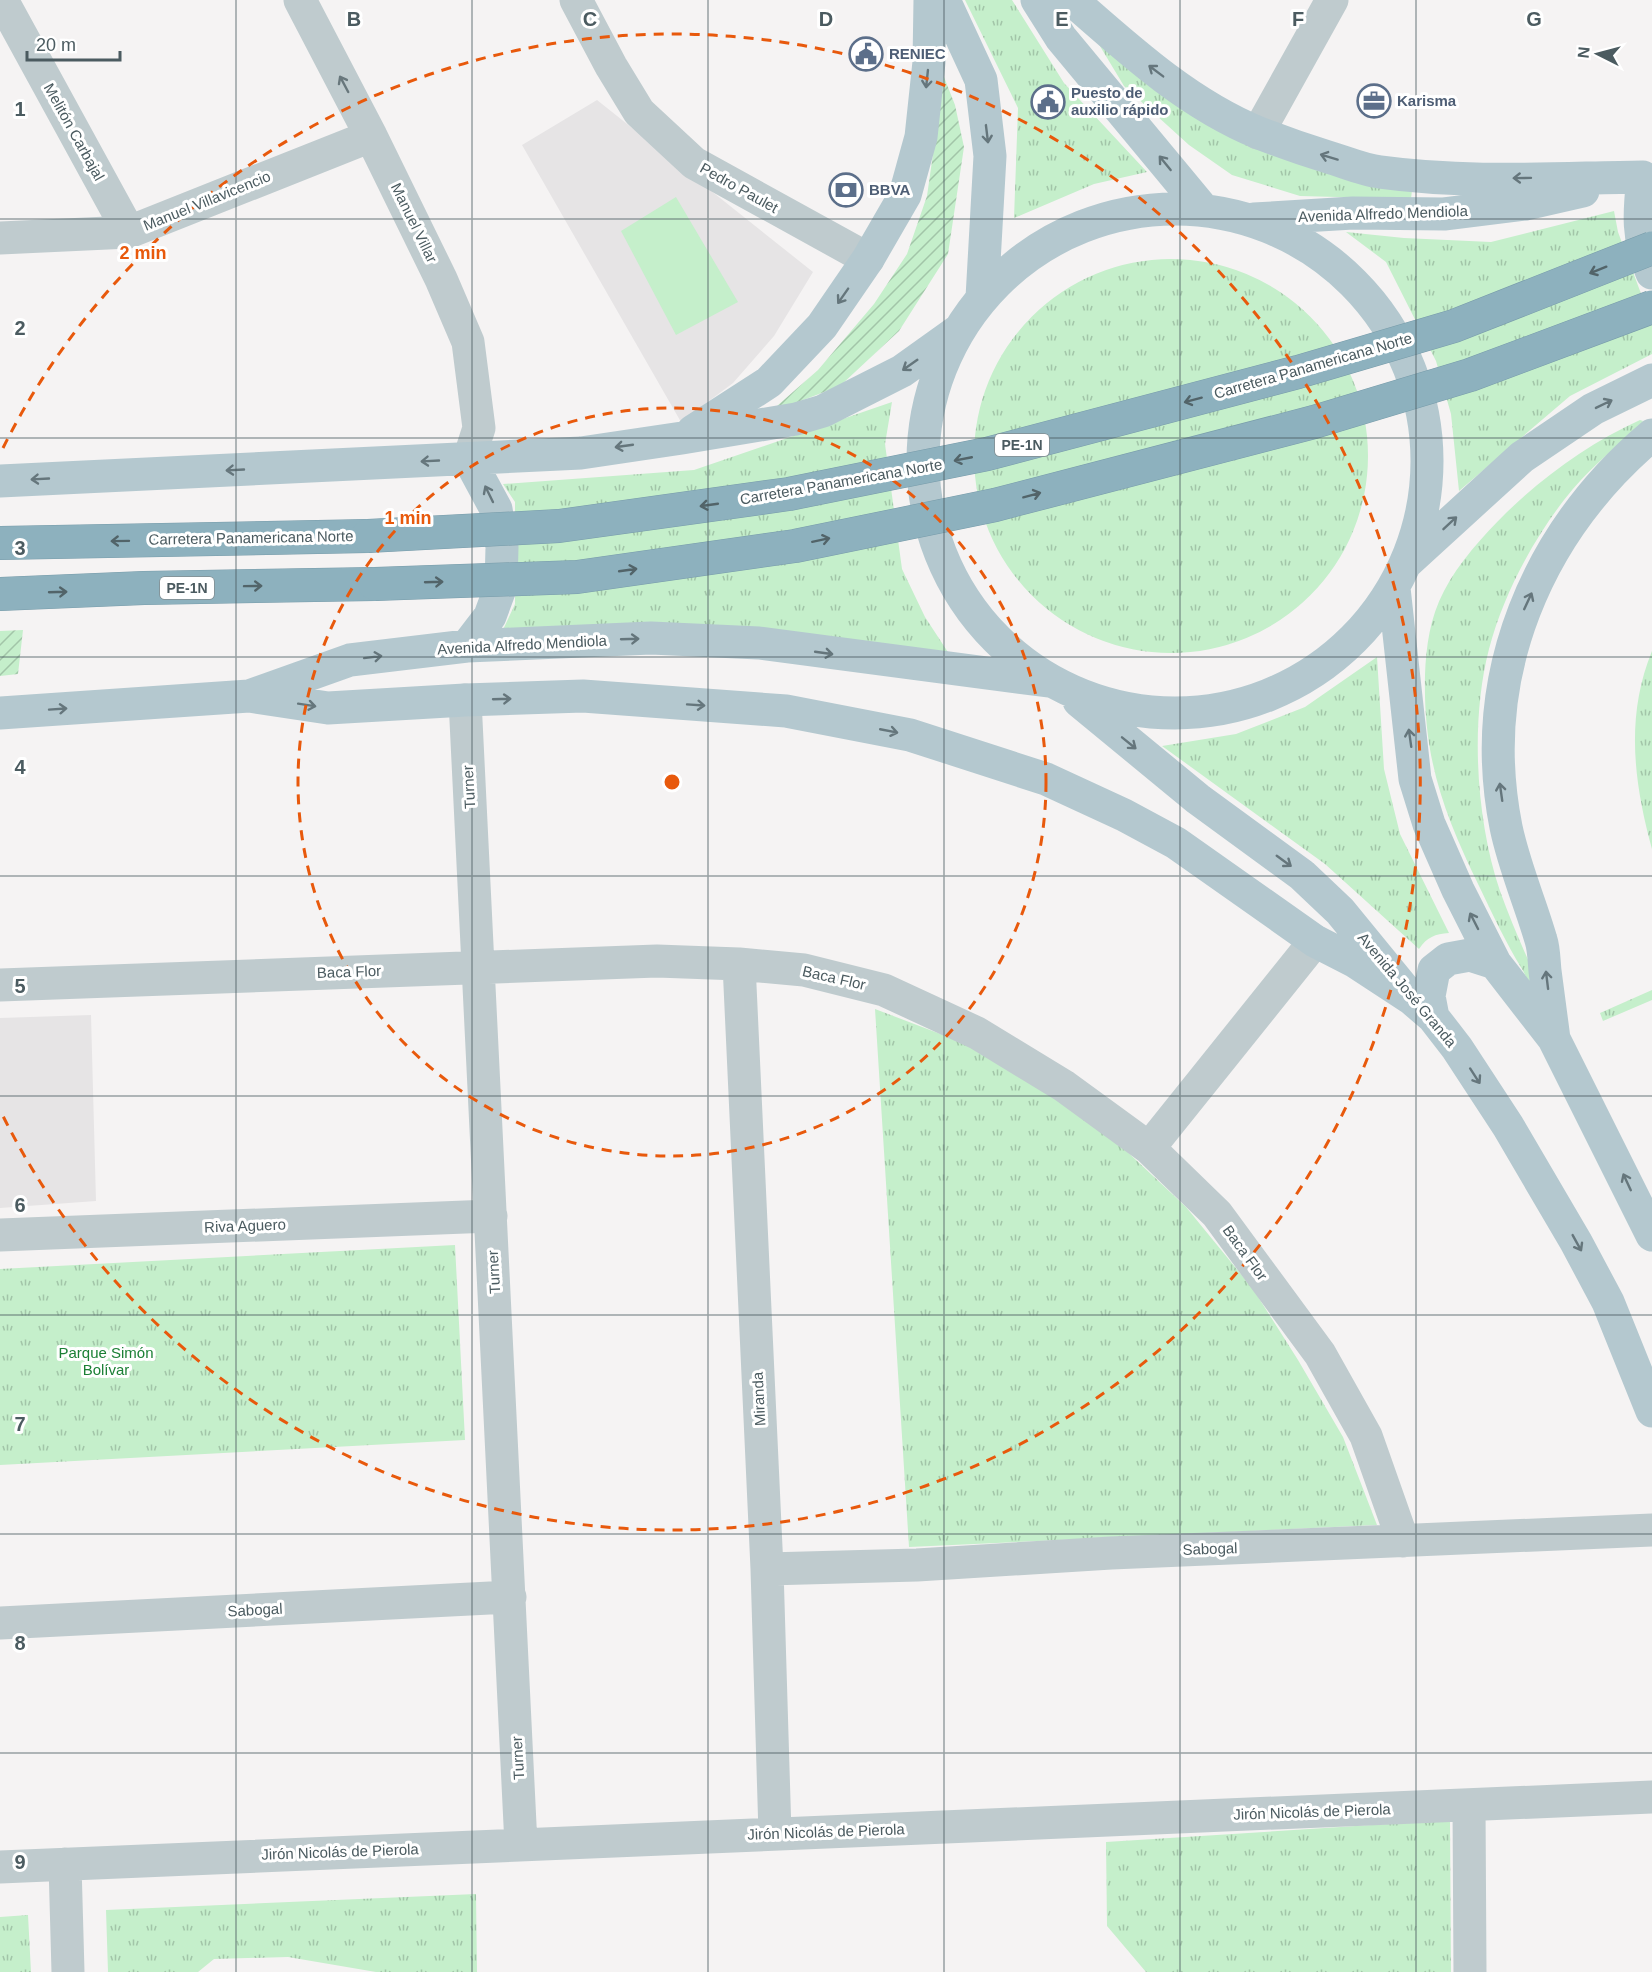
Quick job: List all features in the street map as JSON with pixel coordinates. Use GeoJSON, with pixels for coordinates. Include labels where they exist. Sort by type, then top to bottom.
{"type":"FeatureCollection","features":[{"type":"Feature","properties":{"kind":"highway","name":"Carretera Panamericana Norte"},"geometry":{"type":"LineString","coordinates":[[0,543],[368,536],[558,526],[789,494],[987,454],[1298,372],[1454,326],[1652,248]]}},
{"type":"Feature","properties":{"kind":"highway","name":"PE-1N"},"geometry":{"type":"LineString","coordinates":[[0,594],[577,577],[795,546],[995,505],[1314,422],[1448,382],[1652,307]]}},
{"type":"Feature","properties":{"kind":"main road"},"geometry":{"type":"LineString","coordinates":[[682,438],[769,382],[822,326],[868,259],[905,195],[921,137],[929,62],[930,0]]}},
{"type":"Feature","properties":{"kind":"main road"},"geometry":{"type":"LineString","coordinates":[[944,0],[981,81],[990,156],[982,298]]}},
{"type":"Feature","properties":{"kind":"main road"},"geometry":{"type":"LineString","coordinates":[[1037,0],[1061,38],[1202,208]]}},
{"type":"Feature","properties":{"kind":"main road"},"geometry":{"type":"LineString","coordinates":[[1072,0],[1145,63],[1176,86],[1209,107],[1258,133],[1307,151],[1377,172],[1446,179],[1648,175],[1639,217],[1645,257],[1652,273]]}},
{"type":"Feature","properties":{"kind":"main road","name":"Avenida Alfredo Mendiola"},"geometry":{"type":"LineString","coordinates":[[1254,219],[1353,213],[1444,214],[1526,204],[1648,175]]}},
{"type":"Feature","properties":{"kind":"main road"},"geometry":{"type":"LineString","coordinates":[[0,481],[581,453],[796,419],[823,411],[902,371],[958,331],[982,298],[1044,244],[1120,213],[1202,208],[1254,219],[1328,258],[1385,320],[1420,396],[1427,481],[1401,575],[1380,612],[1339,655],[1271,697],[1193,716],[1117,706],[1058,687]]}},
{"type":"Feature","properties":{"kind":"main road","name":"Avenida José Granda"},"geometry":{"type":"LineString","coordinates":[[958,331],[928,406],[924,486],[944,563],[986,631],[1198,799],[1302,875],[1340,911],[1457,1048],[1508,1126],[1576,1242],[1608,1302],[1652,1411]]}},
{"type":"Feature","properties":{"kind":"main road"},"geometry":{"type":"LineString","coordinates":[[1652,380],[1593,409],[1522,457],[1401,575],[1415,779],[1430,824],[1458,890],[1496,963],[1554,1039],[1652,1235]]}},
{"type":"Feature","properties":{"kind":"main road"},"geometry":{"type":"LineString","coordinates":[[1554,1039],[1542,942],[1521,883],[1506,827],[1499,774],[1498,727],[1506,668],[1522,615],[1551,553],[1584,503],[1623,460],[1652,435]]}},
{"type":"Feature","properties":{"kind":"main road"},"geometry":{"type":"LineString","coordinates":[[467,646],[490,615],[501,586],[502,547],[496,509],[469,459]]}},
{"type":"Feature","properties":{"kind":"main road","name":"Avenida Alfredo Mendiola"},"geometry":{"type":"LineString","coordinates":[[0,713],[249,696],[350,660],[467,646],[651,638],[759,643],[1058,687]]}},
{"type":"Feature","properties":{"kind":"main road"},"geometry":{"type":"LineString","coordinates":[[249,696],[328,708],[583,696],[775,710],[910,735],[1046,779],[1124,815],[1176,843],[1315,941],[1354,961],[1422,1008],[1429,996],[1434,970],[1448,959],[1470,955],[1496,963]]}},
{"type":"Feature","properties":{"kind":"street","name":"Melitón Carbajal"},"geometry":{"type":"LineString","coordinates":[[2,0],[129,232]]}},
{"type":"Feature","properties":{"kind":"street","name":"Manuel Villar"},"geometry":{"type":"LineString","coordinates":[[300,0],[371,136],[441,279],[468,342],[479,428],[469,459]]}},
{"type":"Feature","properties":{"kind":"street","name":"Pedro Paulet"},"geometry":{"type":"LineString","coordinates":[[576,0],[610,66],[639,112],[694,163],[868,259]]}},
{"type":"Feature","properties":{"kind":"street"},"geometry":{"type":"LineString","coordinates":[[1258,133],[1332,0]]}},
{"type":"Feature","properties":{"kind":"street","name":"Manuel Villavicencio"},"geometry":{"type":"LineString","coordinates":[[0,238],[129,232],[371,136]]}},
{"type":"Feature","properties":{"kind":"street","name":"Turner"},"geometry":{"type":"LineString","coordinates":[[465,700],[521,1845]]}},
{"type":"Feature","properties":{"kind":"street"},"geometry":{"type":"LineString","coordinates":[[1149,1148],[1315,941]]}},
{"type":"Feature","properties":{"kind":"street","name":"Baca Flor"},"geometry":{"type":"LineString","coordinates":[[0,985],[657,961],[739,964],[804,970],[884,990],[977,1033],[1064,1086],[1149,1148],[1217,1214],[1320,1354],[1366,1436],[1403,1541]]}},
{"type":"Feature","properties":{"kind":"street","name":"Miranda"},"geometry":{"type":"LineString","coordinates":[[739,964],[767,1569],[775,1834]]}},
{"type":"Feature","properties":{"kind":"street","name":"Riva Aguero"},"geometry":{"type":"LineString","coordinates":[[0,1235],[491,1216]]}},
{"type":"Feature","properties":{"kind":"street","name":"Sabogal"},"geometry":{"type":"LineString","coordinates":[[767,1569],[917,1565],[1111,1553],[1652,1530]]}},
{"type":"Feature","properties":{"kind":"street","name":"Sabogal"},"geometry":{"type":"LineString","coordinates":[[0,1623],[510,1597]]}},
{"type":"Feature","properties":{"kind":"street","name":"Jirón Nicolás de Pierola"},"geometry":{"type":"LineString","coordinates":[[0,1867],[1652,1797]]}},
{"type":"Feature","properties":{"kind":"street"},"geometry":{"type":"LineString","coordinates":[[1469,1805],[1470,1972]]}},
{"type":"Feature","properties":{"kind":"street"},"geometry":{"type":"LineString","coordinates":[[65,1864],[68,1972]]}},
{"type":"Feature","properties":{"kind":"shaded area"},"geometry":{"type":"Polygon","coordinates":[[[597,100],[813,272],[774,336],[733,383],[681,422],[522,145],[597,100]]]}},
{"type":"Feature","properties":{"kind":"shaded area"},"geometry":{"type":"Polygon","coordinates":[[[91,1015],[96,1201],[0,1208],[0,1018],[91,1015]]]}},
{"type":"Feature","properties":{"kind":"green space"},"geometry":{"type":"Polygon","coordinates":[[[965,0],[1012,0],[1064,83],[1147,172],[1094,184],[1014,218],[1018,108],[965,0]]]}},
{"type":"Feature","properties":{"kind":"green space"},"geometry":{"type":"Polygon","coordinates":[[[1077,8],[1118,58],[1412,190],[1411,199],[1300,196],[1232,175],[1189,145],[1124,86],[1077,8]]]}},
{"type":"Feature","properties":{"kind":"green space"},"geometry":{"type":"Polygon","coordinates":[[[938,71],[944,77],[955,105],[964,147],[948,254],[899,331],[840,386],[769,413],[818,370],[874,304],[907,254],[927,196],[935,140],[938,71]]]}},
{"type":"Feature","properties":{"kind":"green space"},"geometry":{"type":"Polygon","coordinates":[[[676,197],[738,302],[676,335],[621,231],[676,197]]]}},
{"type":"Feature","properties":{"kind":"green space"},"geometry":{"type":"Polygon","coordinates":[[[1614,211],[1618,232],[1652,323],[1652,354],[1570,396],[1459,491],[1451,414],[1436,361],[1386,262],[1346,232],[1404,238],[1491,242],[1614,211]]]}},
{"type":"Feature","properties":{"kind":"green space"},"geometry":{"type":"Polygon","coordinates":[[[1171,259],[1209,263],[1246,274],[1281,292],[1310,317],[1335,346],[1353,381],[1364,418],[1368,456],[1364,494],[1353,531],[1335,566],[1310,595],[1281,620],[1246,638],[1209,649],[1171,653],[1133,649],[1096,638],[1061,620],[1032,595],[1007,566],[989,531],[978,494],[974,456],[978,418],[989,381],[1007,346],[1032,317],[1061,292],[1096,274],[1133,263],[1171,259]]]}},
{"type":"Feature","properties":{"kind":"green space"},"geometry":{"type":"Polygon","coordinates":[[[892,402],[885,444],[902,569],[925,617],[957,666],[501,634],[515,604],[515,502],[503,484],[694,470],[892,402]]]}},
{"type":"Feature","properties":{"kind":"green space"},"geometry":{"type":"Polygon","coordinates":[[[1640,420],[1643,421],[1642,423],[1573,489],[1529,552],[1502,609],[1483,677],[1479,708],[1478,771],[1485,834],[1500,891],[1542,992],[1530,984],[1505,939],[1467,861],[1446,810],[1432,760],[1428,733],[1425,675],[1428,643],[1435,611],[1450,580],[1464,560],[1506,513],[1552,473],[1586,449],[1640,420]]]}},
{"type":"Feature","properties":{"kind":"green space"},"geometry":{"type":"Polygon","coordinates":[[[23,630],[18,674],[0,676],[0,631],[23,630]]]}},
{"type":"Feature","properties":{"kind":"green space"},"geometry":{"type":"Polygon","coordinates":[[[1652,651],[1652,849],[1637,775],[1635,725],[1638,700],[1652,651]]]}},
{"type":"Feature","properties":{"kind":"green space"},"geometry":{"type":"Polygon","coordinates":[[[1377,657],[1384,769],[1400,834],[1449,933],[1432,937],[1419,949],[1325,864],[1162,746],[1236,734],[1305,707],[1377,657]]]}},
{"type":"Feature","properties":{"kind":"green space"},"geometry":{"type":"Polygon","coordinates":[[[1652,990],[1652,1000],[1603,1021],[1600,1013],[1652,990]]]}},
{"type":"Feature","properties":{"kind":"green space"},"geometry":{"type":"Polygon","coordinates":[[[875,1009],[972,1046],[1042,1088],[1119,1144],[1186,1207],[1253,1289],[1298,1360],[1343,1437],[1377,1525],[909,1547],[875,1009]]]}},
{"type":"Feature","properties":{"kind":"green space","name":"Parque Simón Bolívar"},"geometry":{"type":"Polygon","coordinates":[[[455,1245],[465,1440],[0,1465],[0,1269],[455,1245]]]}},
{"type":"Feature","properties":{"kind":"green space"},"geometry":{"type":"Polygon","coordinates":[[[1450,1820],[1451,1972],[1146,1972],[1107,1926],[1106,1842],[1450,1820]]]}},
{"type":"Feature","properties":{"kind":"green space"},"geometry":{"type":"Polygon","coordinates":[[[476,1894],[477,1972],[376,1972],[288,1957],[214,1959],[198,1972],[108,1972],[106,1910],[476,1894]]]}},
{"type":"Feature","properties":{"kind":"green space"},"geometry":{"type":"Polygon","coordinates":[[[28,1915],[31,1972],[0,1972],[0,1917],[28,1915]]]}},
{"type":"Feature","properties":{"kind":"place","name":"RENIEC"},"geometry":{"type":"Point","coordinates":[866,54]}},
{"type":"Feature","properties":{"kind":"place","name":"Karisma"},"geometry":{"type":"Point","coordinates":[1374,101]}},
{"type":"Feature","properties":{"kind":"place","name":"Puesto de auxilio rápido"},"geometry":{"type":"Point","coordinates":[1048,102]}},
{"type":"Feature","properties":{"kind":"place","name":"BBVA"},"geometry":{"type":"Point","coordinates":[846,190]}}]}
